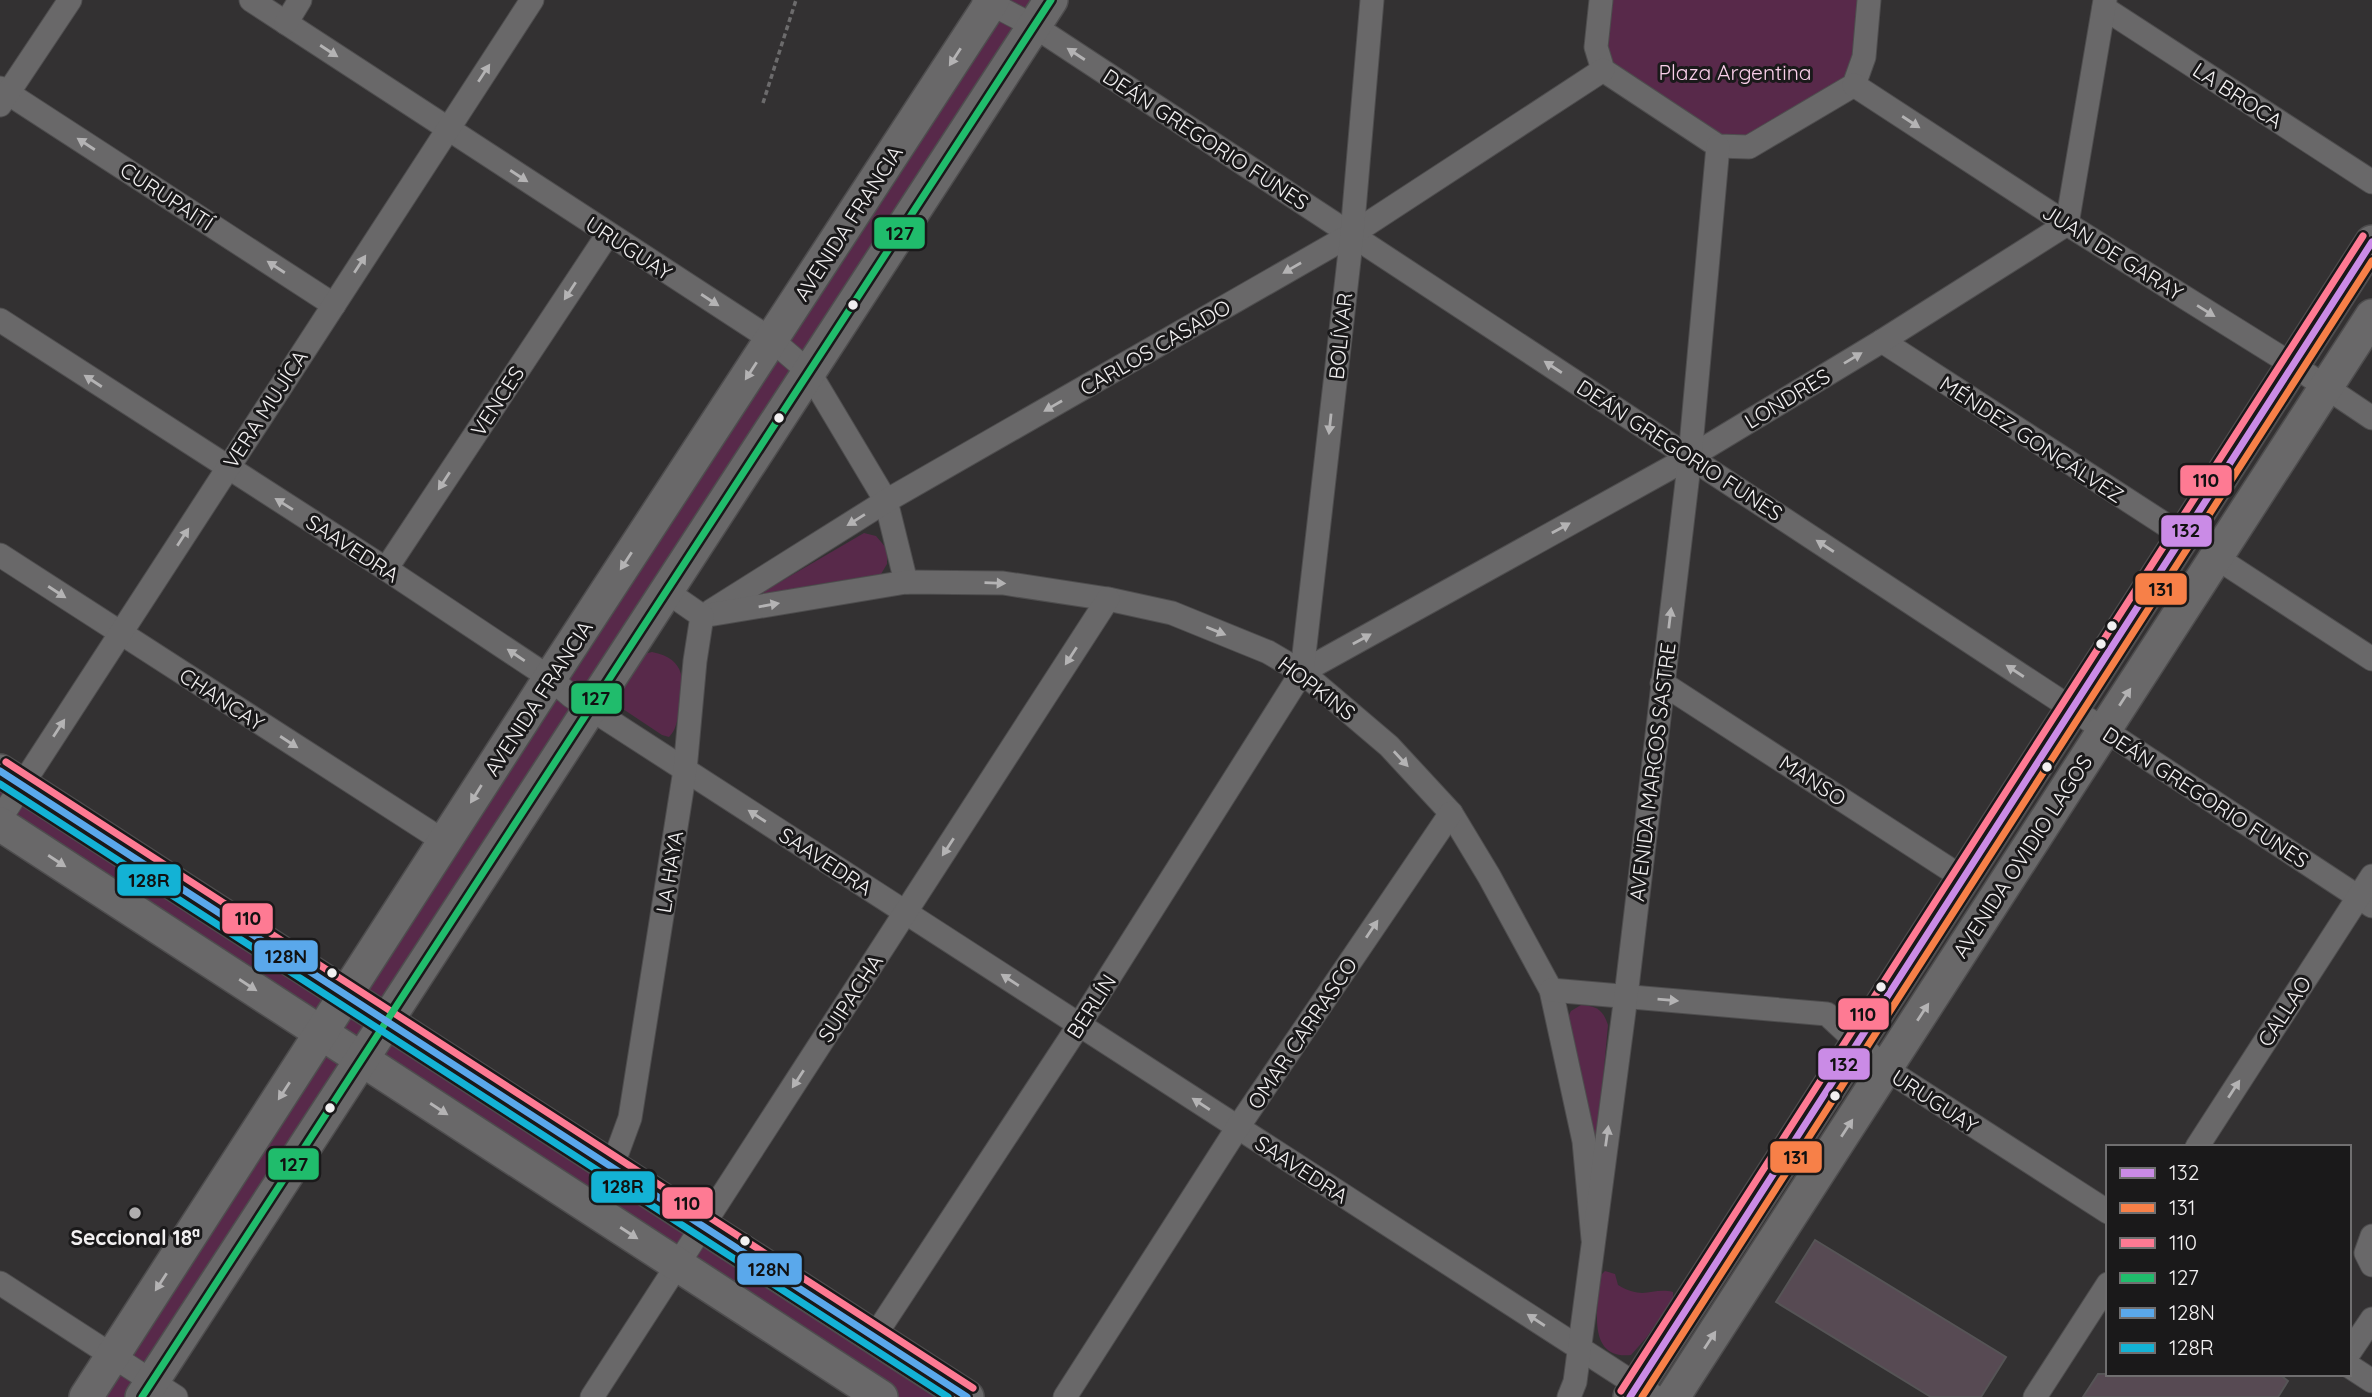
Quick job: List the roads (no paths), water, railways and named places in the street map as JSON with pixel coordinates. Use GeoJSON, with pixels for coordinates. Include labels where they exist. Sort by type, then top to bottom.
{"type":"FeatureCollection","features":[{"type":"Feature","properties":{"kind":"main road","name":"AVENIDA FRANCIA"},"geometry":{"type":"LineString","coordinates":[[86,1397],[989,1]]}},
{"type":"Feature","properties":{"kind":"main road"},"geometry":{"type":"LineString","coordinates":[[156,1392],[386,1021],[1043,13]]}},
{"type":"Feature","properties":{"kind":"main road","name":"AVENIDA OVIDIO LAGOS"},"geometry":{"type":"LineString","coordinates":[[1641,1393],[1858,1043],[2372,242]]}},
{"type":"Feature","properties":{"kind":"main road","name":"AVENIDA OVIDIO LAGOS"},"geometry":{"type":"LineString","coordinates":[[1673,1397],[2372,316]]}},
{"type":"Feature","properties":{"kind":"main road"},"geometry":{"type":"LineString","coordinates":[[11,778],[967,1397]]}},
{"type":"Feature","properties":{"kind":"main road"},"geometry":{"type":"LineString","coordinates":[[0,822],[881,1397]]}},
{"type":"Feature","properties":{"kind":"street"},"geometry":{"type":"LineString","coordinates":[[3,95],[69,0]]}},
{"type":"Feature","properties":{"kind":"street","name":"URUGUAY"},"geometry":{"type":"LineString","coordinates":[[251,0],[772,340],[809,372],[886,501],[906,582]]}},
{"type":"Feature","properties":{"kind":"street"},"geometry":{"type":"LineString","coordinates":[[286,23],[300,0]]}},
{"type":"Feature","properties":{"kind":"street","name":"VERA MUJÍCA"},"geometry":{"type":"LineString","coordinates":[[0,822],[11,778],[120,634],[532,0]]}},
{"type":"Feature","properties":{"kind":"street","name":"BOLÍVAR"},"geometry":{"type":"LineString","coordinates":[[1303,672],[1352,234],[1372,0]]}},
{"type":"Feature","properties":{"kind":"street"},"geometry":{"type":"LineString","coordinates":[[1601,0],[1597,47],[1603,70],[1717,146],[1749,147],[1854,85],[1864,57],[1869,0]]}},
{"type":"Feature","properties":{"kind":"street","name":"DEÁN GREGORIO FUNES"},"geometry":{"type":"LineString","coordinates":[[989,1],[1043,13],[1352,234],[2365,901]]}},
{"type":"Feature","properties":{"kind":"street"},"geometry":{"type":"LineString","coordinates":[[2067,224],[2104,4]]}},
{"type":"Feature","properties":{"kind":"street","name":"LA BROCA"},"geometry":{"type":"LineString","coordinates":[[2104,4],[2372,182]]}},
{"type":"Feature","properties":{"kind":"street","name":"CARLOS CASADO"},"geometry":{"type":"LineString","coordinates":[[702,616],[886,501],[1352,234],[1603,70]]}},
{"type":"Feature","properties":{"kind":"street","name":"JUAN DE GARAY"},"geometry":{"type":"LineString","coordinates":[[1854,85],[2372,418]]}},
{"type":"Feature","properties":{"kind":"street","name":"CURUPAITÍ"},"geometry":{"type":"LineString","coordinates":[[3,95],[334,304]]}},
{"type":"Feature","properties":{"kind":"street","name":"AVENIDA MARCOS SASTRE"},"geometry":{"type":"LineString","coordinates":[[1570,1397],[1579,1348],[1626,996],[1690,457],[1717,146]]}},
{"type":"Feature","properties":{"kind":"street","name":"LONDRES"},"geometry":{"type":"LineString","coordinates":[[1303,672],[1690,457],[1882,341],[2067,224]]}},
{"type":"Feature","properties":{"kind":"street","name":"VENCES"},"geometry":{"type":"LineString","coordinates":[[386,569],[608,234]]}},
{"type":"Feature","properties":{"kind":"street","name":"SAAVEDRA"},"geometry":{"type":"LineString","coordinates":[[0,320],[386,569],[685,770],[1579,1348],[1641,1393]]}},
{"type":"Feature","properties":{"kind":"street","name":"MÉNDEZ GONÇÁLVEZ"},"geometry":{"type":"LineString","coordinates":[[1882,341],[2183,536]]}},
{"type":"Feature","properties":{"kind":"street","name":"CHANCAY"},"geometry":{"type":"LineString","coordinates":[[0,555],[445,842]]}},
{"type":"Feature","properties":{"kind":"street"},"geometry":{"type":"LineString","coordinates":[[2217,558],[2372,659]]}},
{"type":"Feature","properties":{"kind":"street","name":"HOPKINS"},"geometry":{"type":"LineString","coordinates":[[702,616],[906,582],[1003,583],[1108,599],[1172,613],[1268,652],[1303,672],[1389,746],[1451,813],[1551,990],[1584,1141],[1593,1239]]}},
{"type":"Feature","properties":{"kind":"street"},"geometry":{"type":"LineString","coordinates":[[666,591],[702,616]]}},
{"type":"Feature","properties":{"kind":"street","name":"SUIPACHA"},"geometry":{"type":"LineString","coordinates":[[592,1397],[1108,599]]}},
{"type":"Feature","properties":{"kind":"street","name":"LA HAYA"},"geometry":{"type":"LineString","coordinates":[[612,1167],[630,1118],[685,770],[702,616]]}},
{"type":"Feature","properties":{"kind":"street","name":"BERLÍN"},"geometry":{"type":"LineString","coordinates":[[874,1337],[1079,1025],[1303,672]]}},
{"type":"Feature","properties":{"kind":"street","name":"MANSO"},"geometry":{"type":"LineString","coordinates":[[1662,682],[1963,878]]}},
{"type":"Feature","properties":{"kind":"street","name":"OMAR CARRASCO"},"geometry":{"type":"LineString","coordinates":[[1065,1397],[1238,1128],[1451,813]]}},
{"type":"Feature","properties":{"kind":"street","name":"CALLAO"},"geometry":{"type":"LineString","coordinates":[[2198,1145],[2365,901],[2372,876]]}},
{"type":"Feature","properties":{"kind":"street","name":"URUGUAY"},"geometry":{"type":"LineString","coordinates":[[1551,990],[1827,1014],[1886,1069],[2106,1211]]}},
{"type":"Feature","properties":{"kind":"street"},"geometry":{"type":"LineString","coordinates":[[2372,1236],[2366,1253],[2372,1265]]}},
{"type":"Feature","properties":{"kind":"street"},"geometry":{"type":"LineString","coordinates":[[0,1283],[112,1356],[156,1392]]}},
{"type":"Feature","properties":{"kind":"street"},"geometry":{"type":"LineString","coordinates":[[2035,1397],[2106,1287]]}},
{"type":"Feature","properties":{"kind":"street"},"geometry":{"type":"LineString","coordinates":[[2351,1350],[2372,1320]]}},
{"type":"Feature","properties":{"kind":"street"},"geometry":{"type":"LineString","coordinates":[[2351,1367],[2372,1381]]}},
{"type":"Feature","properties":{"kind":"place","name":"Seccional 18ª"},"geometry":{"type":"Point","coordinates":[135,1213]}},
{"type":"Feature","properties":{"kind":"park label","name":"Plaza Argentina"},"geometry":{"type":"Point","coordinates":[1735,72]}}]}
